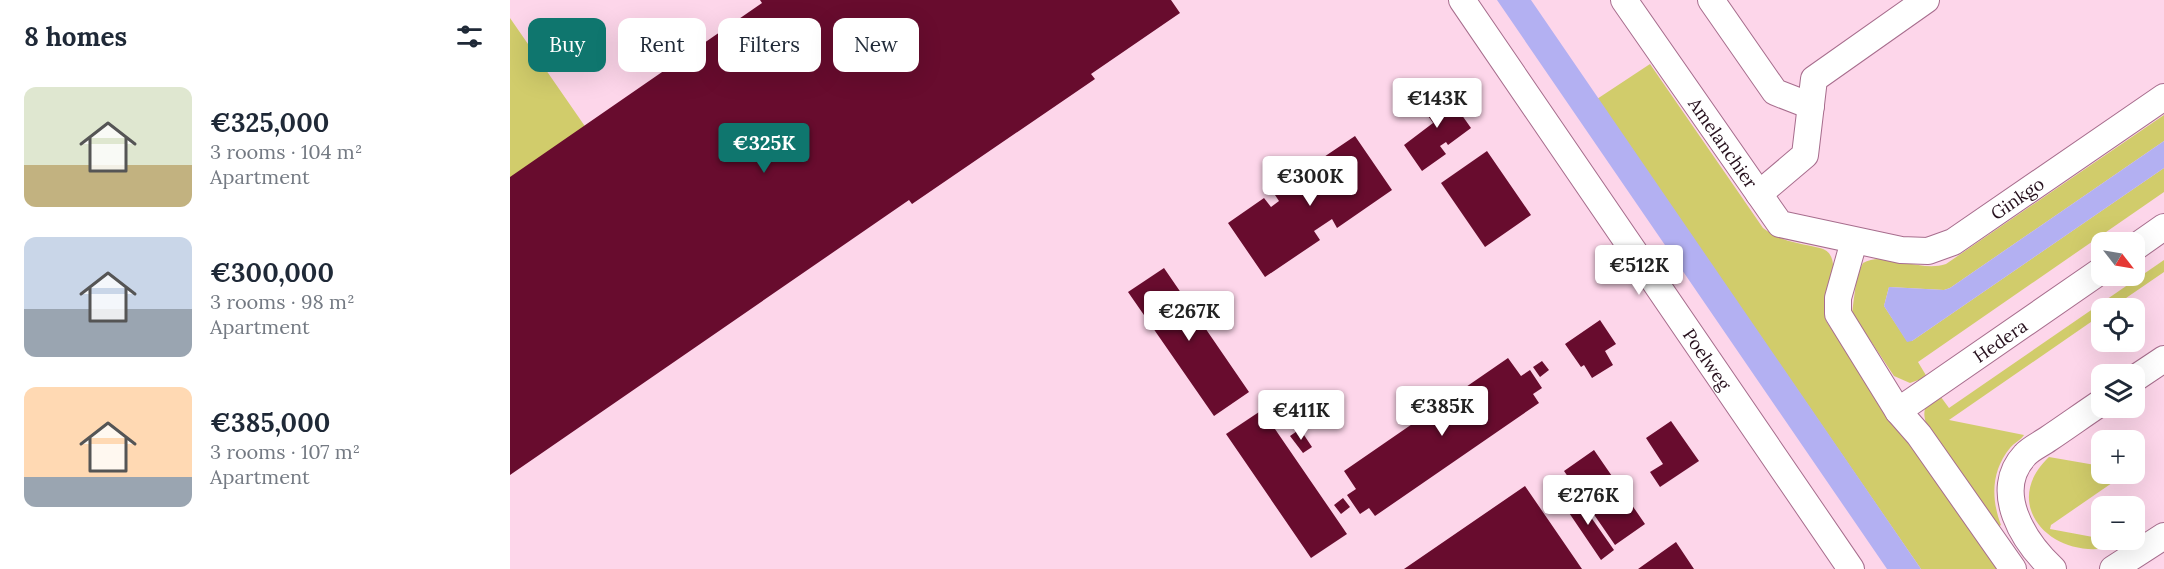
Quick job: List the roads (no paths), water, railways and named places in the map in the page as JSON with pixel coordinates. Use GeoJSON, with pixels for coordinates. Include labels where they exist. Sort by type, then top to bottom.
{"type":"FeatureCollection","features":[{"type":"Feature","properties":{"kind":"street","name":"Poelweg"},"geometry":{"type":"LineString","coordinates":[[1462,0],[1851,569]]}},
{"type":"Feature","properties":{"kind":"street","name":"Amelanchier"},"geometry":{"type":"LineString","coordinates":[[1624,0],[1780,224],[1854,241]]}},
{"type":"Feature","properties":{"kind":"street"},"geometry":{"type":"LineString","coordinates":[[1711,0],[1775,92],[1811,106]]}},
{"type":"Feature","properties":{"kind":"street"},"geometry":{"type":"LineString","coordinates":[[1759,195],[1805,155],[1814,79],[1926,0]]}},
{"type":"Feature","properties":{"kind":"street","name":"Ginkgo"},"geometry":{"type":"LineString","coordinates":[[1854,241],[1901,250],[1928,251],[1953,242],[2164,97]]}},
{"type":"Feature","properties":{"kind":"street"},"geometry":{"type":"LineString","coordinates":[[2145,240],[2164,227]]}},
{"type":"Feature","properties":{"kind":"street"},"geometry":{"type":"LineString","coordinates":[[1854,241],[1838,298],[1838,314],[1898,411],[1919,435],[2013,569]]}},
{"type":"Feature","properties":{"kind":"street","name":"Hedera"},"geometry":{"type":"LineString","coordinates":[[1898,411],[2091,278]]}},
{"type":"Feature","properties":{"kind":"street"},"geometry":{"type":"LineString","coordinates":[[2145,372],[2164,359]]}},
{"type":"Feature","properties":{"kind":"street"},"geometry":{"type":"LineString","coordinates":[[2053,569],[2040,558],[2012,512],[2010,492],[2014,476],[2024,455],[2091,409]]}},
{"type":"Feature","properties":{"kind":"street"},"geometry":{"type":"LineString","coordinates":[[2113,569],[2164,536]]}}]}
